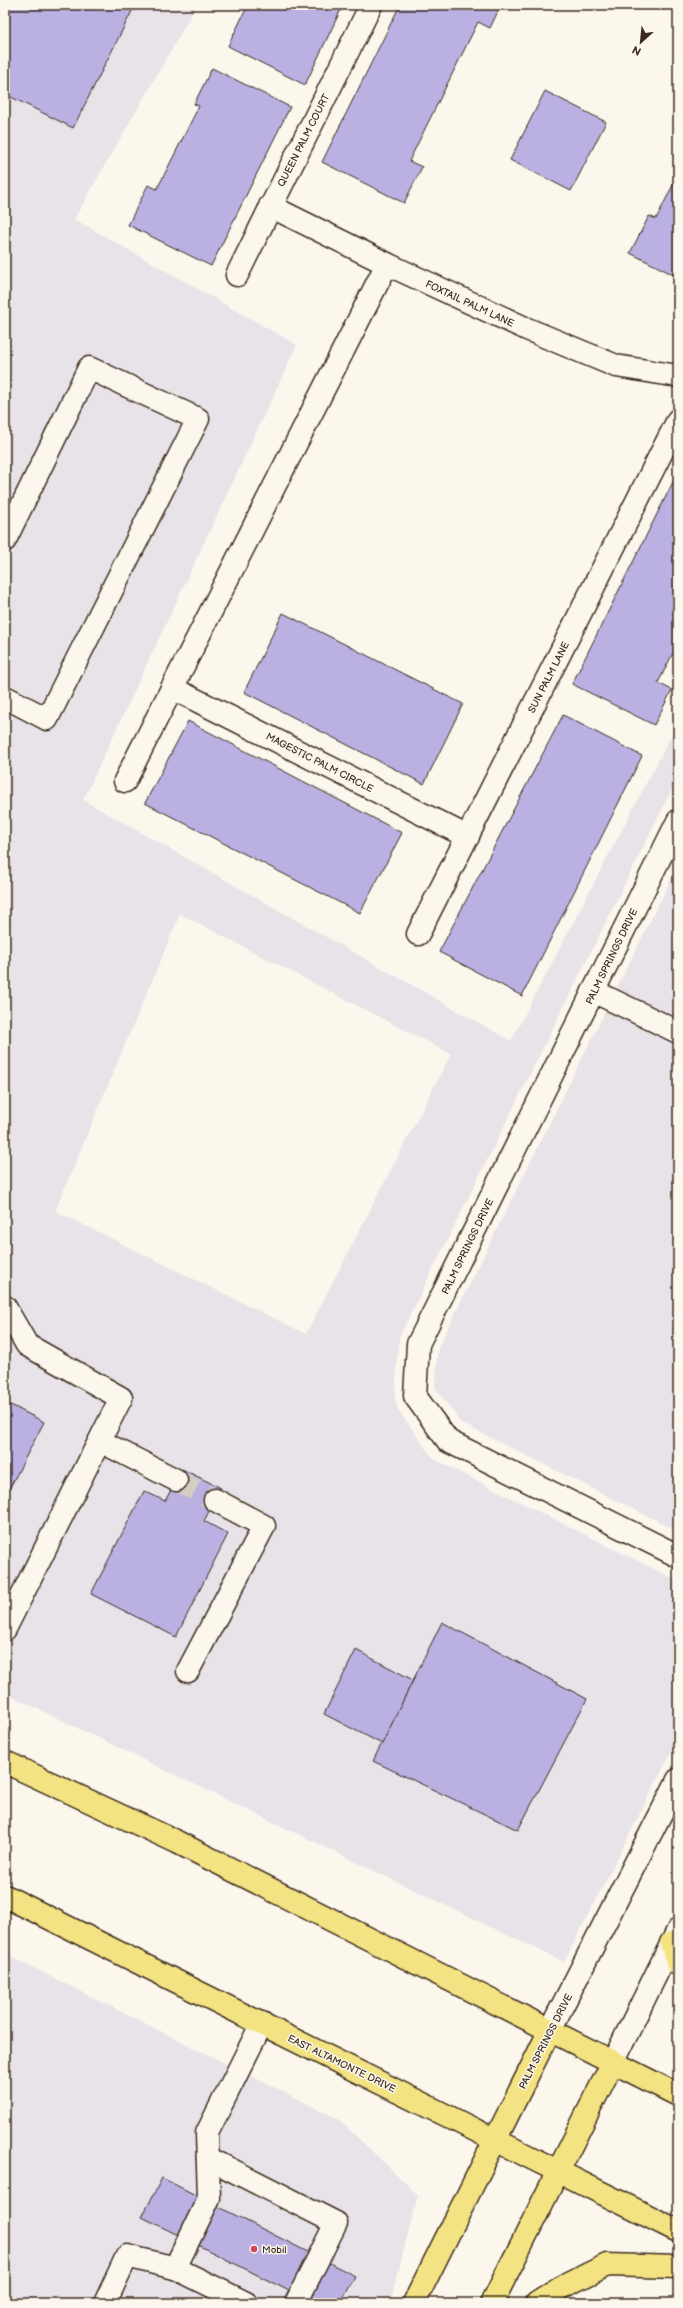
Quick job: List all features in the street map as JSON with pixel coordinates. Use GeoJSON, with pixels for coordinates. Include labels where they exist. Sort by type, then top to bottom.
{"type":"FeatureCollection","features":[{"type":"Feature","properties":{"kind":"main road"},"geometry":{"type":"LineString","coordinates":[[5,1762],[177,1842],[678,2095]]}},
{"type":"Feature","properties":{"kind":"main road","name":"EAST ALTAMONTE DRIVE"},"geometry":{"type":"LineString","coordinates":[[5,1896],[678,2231]]}},
{"type":"Feature","properties":{"kind":"main road"},"geometry":{"type":"LineString","coordinates":[[675,1936],[678,1964]]}},
{"type":"Feature","properties":{"kind":"main road","name":"PALM SPRINGS DRIVE"},"geometry":{"type":"LineString","coordinates":[[414,2303],[550,2030]]}},
{"type":"Feature","properties":{"kind":"main road"},"geometry":{"type":"LineString","coordinates":[[492,2303],[613,2062]]}},
{"type":"Feature","properties":{"kind":"main road"},"geometry":{"type":"LineString","coordinates":[[537,2303],[562,2286],[608,2265],[678,2267]]}},
{"type":"Feature","properties":{"kind":"street","name":"QUEEN PALM COURT"},"geometry":{"type":"LineString","coordinates":[[237,275],[371,5]]}},
{"type":"Feature","properties":{"kind":"street","name":"FOXTAIL PALM LANE"},"geometry":{"type":"LineString","coordinates":[[270,206],[387,264],[527,329],[616,366],[678,376]]}},
{"type":"Feature","properties":{"kind":"street"},"geometry":{"type":"LineString","coordinates":[[125,781],[387,264]]}},
{"type":"Feature","properties":{"kind":"street"},"geometry":{"type":"LineString","coordinates":[[5,540],[89,368],[198,419],[48,719],[5,697]]}},
{"type":"Feature","properties":{"kind":"street","name":"SUN PALM LANE"},"geometry":{"type":"LineString","coordinates":[[418,934],[678,420]]}},
{"type":"Feature","properties":{"kind":"street","name":"MAGESTIC PALM CIRCLE"},"geometry":{"type":"LineString","coordinates":[[172,688],[468,837]]}},
{"type":"Feature","properties":{"kind":"street","name":"PALM SPRINGS DRIVE"},"geometry":{"type":"LineString","coordinates":[[678,821],[418,1344],[415,1396],[448,1441],[678,1556]]}},
{"type":"Feature","properties":{"kind":"street"},"geometry":{"type":"LineString","coordinates":[[593,991],[678,1032]]}},
{"type":"Feature","properties":{"kind":"street"},"geometry":{"type":"LineString","coordinates":[[5,1307],[27,1345],[121,1398],[5,1629]]}},
{"type":"Feature","properties":{"kind":"street"},"geometry":{"type":"LineString","coordinates":[[100,1441],[176,1480]]}},
{"type":"Feature","properties":{"kind":"street"},"geometry":{"type":"LineString","coordinates":[[188,1671],[264,1526],[215,1500]]}},
{"type":"Feature","properties":{"kind":"street","name":"PALM SPRINGS DRIVE"},"geometry":{"type":"LineString","coordinates":[[550,2030],[678,1780]]}},
{"type":"Feature","properties":{"kind":"street"},"geometry":{"type":"LineString","coordinates":[[613,2062],[675,1936]]}},
{"type":"Feature","properties":{"kind":"street"},"geometry":{"type":"LineString","coordinates":[[175,2268],[209,2198],[207,2133],[262,2024]]}},
{"type":"Feature","properties":{"kind":"street"},"geometry":{"type":"LineString","coordinates":[[208,2158],[336,2223],[296,2303]]}},
{"type":"Feature","properties":{"kind":"street"},"geometry":{"type":"LineString","coordinates":[[105,2303],[127,2256],[175,2268],[246,2303]]}},
{"type":"Feature","properties":{"kind":"shaded area"},"geometry":{"type":"Polygon","coordinates":[[[5,5],[197,5],[74,219],[297,345],[83,800],[511,1041],[678,723],[678,777],[400,1335],[395,1397],[398,1410],[431,1456],[437,1461],[678,1581],[678,1739],[564,1962],[5,1693],[5,5]],[[180,914],[55,1211],[306,1334],[451,1054],[180,914]]]}},
{"type":"Feature","properties":{"kind":"shaded area"},"geometry":{"type":"Polygon","coordinates":[[[678,865],[678,1531],[461,1423],[435,1387],[438,1348],[678,865]]]}},
{"type":"Feature","properties":{"kind":"shaded area"},"geometry":{"type":"Polygon","coordinates":[[[5,1954],[338,2119],[418,2195],[390,2303],[5,2303],[5,1954]]]}},
{"type":"Feature","properties":{"kind":"building"},"geometry":{"type":"Polygon","coordinates":[[[5,5],[135,5],[73,128],[5,94],[5,5]]]}},
{"type":"Feature","properties":{"kind":"building"},"geometry":{"type":"Polygon","coordinates":[[[248,5],[343,5],[305,85],[228,46],[248,5]]]}},
{"type":"Feature","properties":{"kind":"building"},"geometry":{"type":"Polygon","coordinates":[[[400,5],[501,5],[490,28],[478,22],[409,161],[422,167],[404,203],[322,162],[400,5]]]}},
{"type":"Feature","properties":{"kind":"building"},"geometry":{"type":"Polygon","coordinates":[[[212,68],[290,107],[211,266],[128,225],[148,185],[157,189],[199,106],[194,104],[212,68]]]}},
{"type":"Feature","properties":{"kind":"building"},"geometry":{"type":"Polygon","coordinates":[[[545,91],[606,122],[571,191],[510,160],[545,91]]]}},
{"type":"Feature","properties":{"kind":"building"},"geometry":{"type":"Polygon","coordinates":[[[678,175],[678,277],[630,253],[649,216],[656,219],[678,175]]]}},
{"type":"Feature","properties":{"kind":"building"},"geometry":{"type":"Polygon","coordinates":[[[678,472],[678,643],[658,683],[672,690],[654,725],[572,684],[678,472]]]}},
{"type":"Feature","properties":{"kind":"building"},"geometry":{"type":"Polygon","coordinates":[[[283,613],[463,704],[424,784],[244,692],[283,613]]]}},
{"type":"Feature","properties":{"kind":"building"},"geometry":{"type":"Polygon","coordinates":[[[563,715],[642,756],[522,996],[439,952],[563,715]]]}},
{"type":"Feature","properties":{"kind":"building"},"geometry":{"type":"Polygon","coordinates":[[[188,721],[402,833],[360,913],[145,803],[188,721]]]}},
{"type":"Feature","properties":{"kind":"building"},"geometry":{"type":"Polygon","coordinates":[[[5,1402],[44,1422],[5,1497],[5,1402]]]}},
{"type":"Feature","properties":{"kind":"building"},"geometry":{"type":"Polygon","coordinates":[[[182,1469],[221,1488],[204,1521],[228,1534],[176,1637],[91,1594],[144,1491],[165,1501],[182,1469]]]}},
{"type":"Feature","properties":{"kind":"building"},"geometry":{"type":"Polygon","coordinates":[[[442,1622],[587,1699],[518,1830],[373,1761],[442,1622]]]}},
{"type":"Feature","properties":{"kind":"building"},"geometry":{"type":"Polygon","coordinates":[[[356,1650],[413,1680],[382,1744],[324,1714],[356,1650]]]}},
{"type":"Feature","properties":{"kind":"building"},"geometry":{"type":"Polygon","coordinates":[[[162,2178],[355,2276],[341,2303],[313,2303],[142,2217],[162,2178]]]}},
{"type":"Feature","properties":{"kind":"tunnel"},"geometry":{"type":"LineString","coordinates":[[176,1480],[215,1500]]}},
{"type":"Feature","properties":{"kind":"place","name":"Mobil"},"geometry":{"type":"Point","coordinates":[254,2249]}}]}
